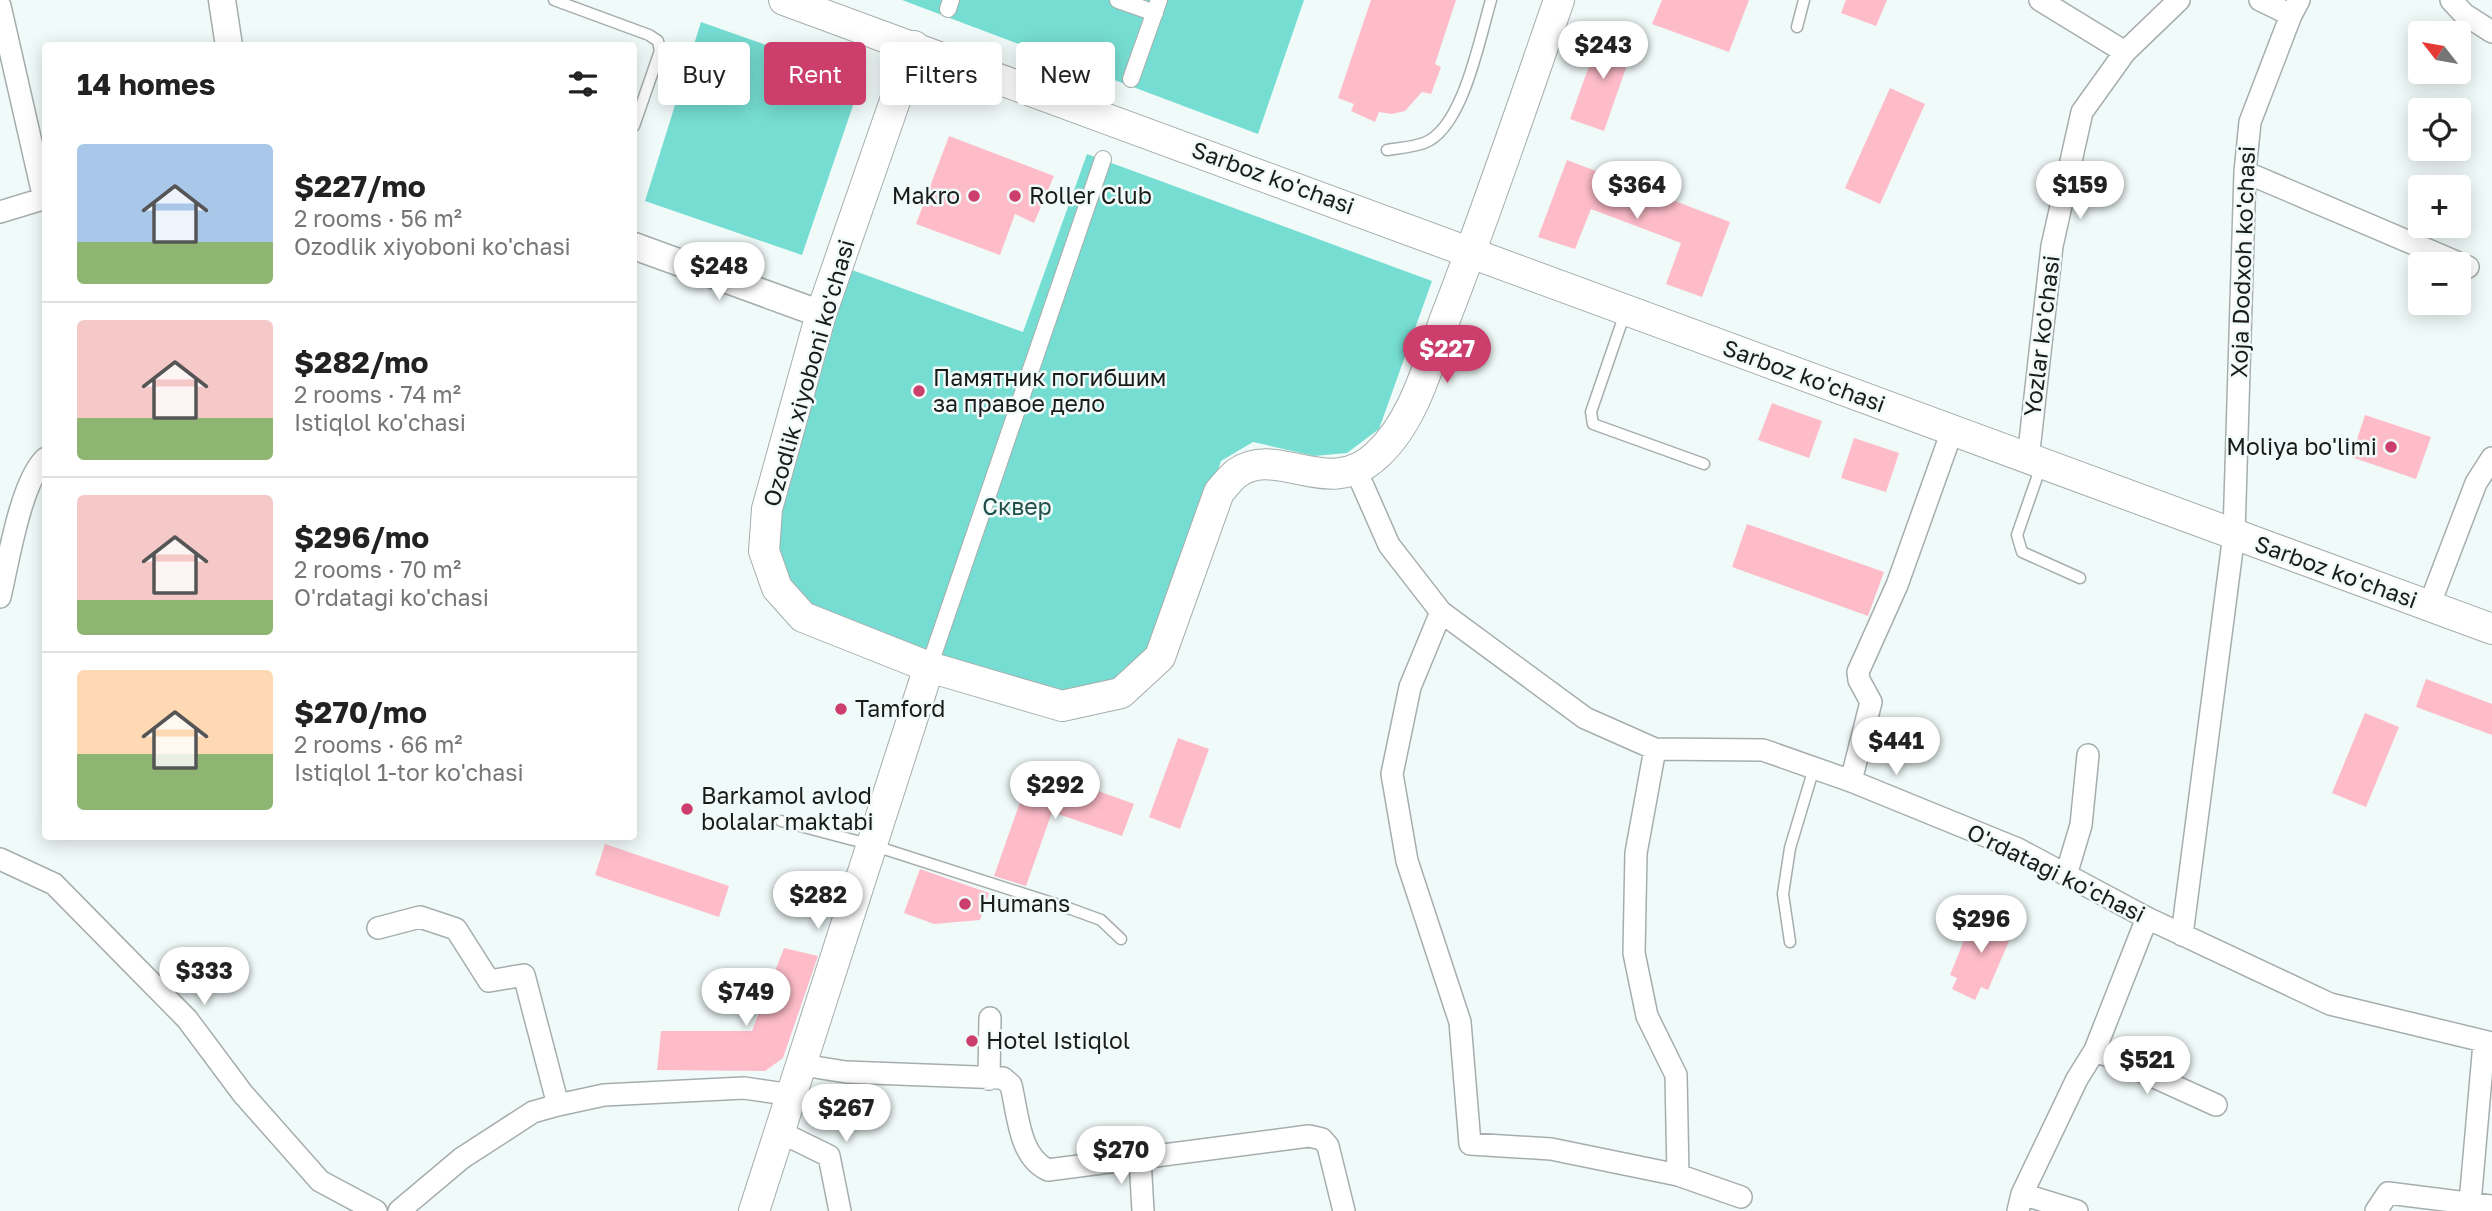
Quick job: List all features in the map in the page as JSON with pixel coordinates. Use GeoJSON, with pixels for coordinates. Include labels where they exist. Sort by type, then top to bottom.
{"type":"FeatureCollection","features":[{"type":"Feature","properties":{"kind":"main road","name":"Sarboz ko'chasi"},"geometry":{"type":"LineString","coordinates":[[784,0],[903,42]]}},
{"type":"Feature","properties":{"kind":"main road"},"geometry":{"type":"LineString","coordinates":[[1356,470],[1377,456],[1407,413],[1471,251],[1559,0]]}},
{"type":"Feature","properties":{"kind":"main road","name":"Sarboz ko'chasi"},"geometry":{"type":"LineString","coordinates":[[1002,79],[2492,629]]}},
{"type":"Feature","properties":{"kind":"main road","name":"Ozodlik xiyoboni ko'chasi"},"geometry":{"type":"LineString","coordinates":[[894,105],[821,314],[767,509],[764,551],[777,588],[803,617],[929,667],[1062,706],[1121,693],[1160,657],[1219,492],[1238,472],[1266,464],[1331,476],[1356,470]]}},
{"type":"Feature","properties":{"kind":"main road"},"geometry":{"type":"LineString","coordinates":[[754,1211],[929,667]]}},
{"type":"Feature","properties":{"kind":"street"},"geometry":{"type":"LineString","coordinates":[[222,0],[228,42]]}},
{"type":"Feature","properties":{"kind":"street"},"geometry":{"type":"LineString","coordinates":[[1118,0],[1157,7],[1131,79]]}},
{"type":"Feature","properties":{"kind":"street"},"geometry":{"type":"LineString","coordinates":[[2040,0],[2125,52]]}},
{"type":"Feature","properties":{"kind":"street","name":"Yozlar ko'chasi"},"geometry":{"type":"LineString","coordinates":[[2035,462],[2053,246],[2082,112],[2125,52],[2179,0]]}},
{"type":"Feature","properties":{"kind":"street"},"geometry":{"type":"LineString","coordinates":[[2260,0],[2295,7]]}},
{"type":"Feature","properties":{"kind":"street"},"geometry":{"type":"LineString","coordinates":[[2451,0],[2464,14],[2492,32]]}},
{"type":"Feature","properties":{"kind":"street"},"geometry":{"type":"LineString","coordinates":[[0,6],[42,185]]}},
{"type":"Feature","properties":{"kind":"street","name":"Xoja Dodxoh ko'chasi"},"geometry":{"type":"LineString","coordinates":[[2182,935],[2234,534],[2245,172],[2250,122],[2295,7]]}},
{"type":"Feature","properties":{"kind":"street"},"geometry":{"type":"LineString","coordinates":[[929,667],[1103,159]]}},
{"type":"Feature","properties":{"kind":"street"},"geometry":{"type":"LineString","coordinates":[[2245,172],[2433,252]]}},
{"type":"Feature","properties":{"kind":"street"},"geometry":{"type":"LineString","coordinates":[[0,212],[42,199]]}},
{"type":"Feature","properties":{"kind":"street"},"geometry":{"type":"LineString","coordinates":[[637,247],[821,314]]}},
{"type":"Feature","properties":{"kind":"street"},"geometry":{"type":"LineString","coordinates":[[1851,781],[1871,702],[1858,680],[1858,672],[1897,585],[1952,431]]}},
{"type":"Feature","properties":{"kind":"street"},"geometry":{"type":"LineString","coordinates":[[2429,606],[2476,483],[2492,458]]}},
{"type":"Feature","properties":{"kind":"street"},"geometry":{"type":"LineString","coordinates":[[0,597],[16,530],[35,468],[42,462]]}},
{"type":"Feature","properties":{"kind":"street","name":"O'rdatagi ko'chasi"},"geometry":{"type":"LineString","coordinates":[[1356,470],[1389,545],[1441,612],[1585,718],[1656,749],[1763,750],[1851,781],[2018,849],[2147,918],[2330,1004],[2488,1043]]}},
{"type":"Feature","properties":{"kind":"street"},"geometry":{"type":"LineString","coordinates":[[1441,612],[1410,687],[1392,774],[1407,861],[1460,1022],[1470,1144],[1551,1149],[1678,1175],[1741,1197]]}},
{"type":"Feature","properties":{"kind":"street"},"geometry":{"type":"LineString","coordinates":[[1656,749],[1636,853],[1634,953],[1647,1016],[1676,1075],[1678,1175]]}},
{"type":"Feature","properties":{"kind":"street"},"geometry":{"type":"LineString","coordinates":[[2066,875],[2081,825],[2088,755]]}},
{"type":"Feature","properties":{"kind":"street"},"geometry":{"type":"LineString","coordinates":[[0,859],[54,884],[187,1019],[243,1094],[320,1181],[376,1211]]}},
{"type":"Feature","properties":{"kind":"street"},"geometry":{"type":"LineString","coordinates":[[378,928],[420,916],[456,929],[489,981],[524,975],[558,1105]]}},
{"type":"Feature","properties":{"kind":"street"},"geometry":{"type":"LineString","coordinates":[[2077,1211],[2020,1203],[2077,1079],[2095,1049],[2147,918]]}},
{"type":"Feature","properties":{"kind":"street"},"geometry":{"type":"LineString","coordinates":[[989,1079],[990,1018]]}},
{"type":"Feature","properties":{"kind":"street"},"geometry":{"type":"LineString","coordinates":[[2470,1203],[2488,1043]]}},
{"type":"Feature","properties":{"kind":"street"},"geometry":{"type":"LineString","coordinates":[[2095,1049],[2216,1105]]}},
{"type":"Feature","properties":{"kind":"street"},"geometry":{"type":"LineString","coordinates":[[802,1065],[846,1072],[1003,1078],[1011,1085],[1028,1154],[1038,1166],[1048,1170],[1317,1137],[1328,1146],[1345,1211]]}},
{"type":"Feature","properties":{"kind":"street"},"geometry":{"type":"LineString","coordinates":[[399,1211],[463,1158],[533,1112],[604,1095],[744,1088],[792,1095]]}},
{"type":"Feature","properties":{"kind":"street"},"geometry":{"type":"LineString","coordinates":[[780,1132],[829,1156],[840,1211]]}},
{"type":"Feature","properties":{"kind":"street"},"geometry":{"type":"LineString","coordinates":[[1140,1159],[1143,1211]]}},
{"type":"Feature","properties":{"kind":"street"},"geometry":{"type":"LineString","coordinates":[[2376,1211],[2388,1193],[2492,1206]]}},
{"type":"Feature","properties":{"kind":"lane"},"geometry":{"type":"LineString","coordinates":[[554,0],[649,35],[658,41],[660,51],[637,117]]}},
{"type":"Feature","properties":{"kind":"lane"},"geometry":{"type":"LineString","coordinates":[[1387,150],[1426,143],[1442,132],[1457,111],[1491,0]]}},
{"type":"Feature","properties":{"kind":"lane"},"geometry":{"type":"LineString","coordinates":[[1797,27],[1804,0]]}},
{"type":"Feature","properties":{"kind":"lane"},"geometry":{"type":"LineString","coordinates":[[1626,309],[1591,412],[1593,424],[1704,464]]}},
{"type":"Feature","properties":{"kind":"lane"},"geometry":{"type":"LineString","coordinates":[[2035,462],[2018,527],[2017,535],[2022,552],[2080,578]]}},
{"type":"Feature","properties":{"kind":"lane"},"geometry":{"type":"LineString","coordinates":[[1790,942],[1783,894],[1790,848],[1814,768]]}},
{"type":"Feature","properties":{"kind":"lane"},"geometry":{"type":"LineString","coordinates":[[780,821],[873,845],[1101,920],[1121,939]]}},
{"type":"Feature","properties":{"kind":"green space"},"geometry":{"type":"Polygon","coordinates":[[[902,0],[1304,0],[1258,134],[1115,80],[1115,42],[1016,43],[902,0]]]}},
{"type":"Feature","properties":{"kind":"green space"},"geometry":{"type":"Polygon","coordinates":[[[701,22],[764,44],[764,105],[853,105],[802,255],[645,201],[675,105],[750,105],[750,42],[695,42],[701,22]]]}},
{"type":"Feature","properties":{"kind":"green space","name":"Сквер"},"geometry":{"type":"Polygon","coordinates":[[[1087,154],[1432,281],[1379,429],[1347,453],[1314,456],[1253,442],[1221,461],[1158,646],[1094,693],[1021,697],[809,613],[776,573],[773,505],[852,270],[1023,332],[1087,154]]]}},
{"type":"Feature","properties":{"kind":"building"},"geometry":{"type":"Polygon","coordinates":[[[1371,0],[1456,0],[1435,64],[1441,67],[1431,94],[1422,92],[1405,111],[1392,114],[1379,112],[1375,122],[1351,111],[1354,104],[1338,98],[1371,0]]]}},
{"type":"Feature","properties":{"kind":"building"},"geometry":{"type":"Polygon","coordinates":[[[1662,0],[1749,0],[1729,52],[1652,24],[1662,0]]]}},
{"type":"Feature","properties":{"kind":"building"},"geometry":{"type":"Polygon","coordinates":[[[1846,0],[1887,0],[1876,26],[1841,13],[1846,0]]]}},
{"type":"Feature","properties":{"kind":"building"},"geometry":{"type":"Polygon","coordinates":[[[1602,30],[1635,42],[1604,131],[1570,119],[1602,30]]]}},
{"type":"Feature","properties":{"kind":"building"},"geometry":{"type":"Polygon","coordinates":[[[1890,88],[1925,104],[1880,204],[1845,188],[1890,88]]]}},
{"type":"Feature","properties":{"kind":"building","name":"Makro"},"geometry":{"type":"Polygon","coordinates":[[[949,136],[1054,176],[1034,223],[1015,214],[1000,255],[916,224],[949,136]]]}},
{"type":"Feature","properties":{"kind":"building"},"geometry":{"type":"Polygon","coordinates":[[[1567,160],[1730,222],[1702,297],[1666,284],[1681,243],[1591,209],[1575,249],[1538,237],[1567,160]]]}},
{"type":"Feature","properties":{"kind":"building"},"geometry":{"type":"Polygon","coordinates":[[[1772,403],[1822,421],[1809,458],[1758,440],[1772,403]]]}},
{"type":"Feature","properties":{"kind":"building","name":"Moliya bo'limi"},"geometry":{"type":"Polygon","coordinates":[[[2365,415],[2431,437],[2416,479],[2351,457],[2365,415]]]}},
{"type":"Feature","properties":{"kind":"building"},"geometry":{"type":"Polygon","coordinates":[[[1854,438],[1899,453],[1886,492],[1841,478],[1854,438]]]}},
{"type":"Feature","properties":{"kind":"building"},"geometry":{"type":"Polygon","coordinates":[[[1747,524],[1884,572],[1868,616],[1732,567],[1747,524]]]}},
{"type":"Feature","properties":{"kind":"building"},"geometry":{"type":"Polygon","coordinates":[[[2426,679],[2492,704],[2492,735],[2416,707],[2426,679]]]}},
{"type":"Feature","properties":{"kind":"building"},"geometry":{"type":"Polygon","coordinates":[[[2365,713],[2399,727],[2366,807],[2332,793],[2365,713]]]}},
{"type":"Feature","properties":{"kind":"building"},"geometry":{"type":"Polygon","coordinates":[[[1178,738],[1209,749],[1180,829],[1149,817],[1178,738]]]}},
{"type":"Feature","properties":{"kind":"building"},"geometry":{"type":"Polygon","coordinates":[[[1029,777],[1062,788],[1065,779],[1134,804],[1122,836],[1052,812],[1026,886],[994,876],[1029,777]]]}},
{"type":"Feature","properties":{"kind":"building"},"geometry":{"type":"Polygon","coordinates":[[[605,844],[729,886],[719,917],[595,875],[605,844]]]}},
{"type":"Feature","properties":{"kind":"building"},"geometry":{"type":"Polygon","coordinates":[[[920,869],[989,893],[980,920],[934,924],[904,913],[920,869]]]}},
{"type":"Feature","properties":{"kind":"building"},"geometry":{"type":"Polygon","coordinates":[[[1976,911],[2015,927],[1988,990],[1981,987],[1975,1000],[1952,989],[1957,978],[1950,975],[1976,911]]]}},
{"type":"Feature","properties":{"kind":"building"},"geometry":{"type":"Polygon","coordinates":[[[784,948],[818,956],[783,1058],[765,1071],[657,1070],[661,1031],[752,1031],[784,948]]]}},
{"type":"Feature","properties":{"kind":"place","name":"Makro"},"geometry":{"type":"Point","coordinates":[974,196]}},
{"type":"Feature","properties":{"kind":"place","name":"Roller Club"},"geometry":{"type":"Point","coordinates":[1015,196]}},
{"type":"Feature","properties":{"kind":"place","name":"Памятник погибшим за правое дело"},"geometry":{"type":"Point","coordinates":[919,391]}},
{"type":"Feature","properties":{"kind":"place","name":"Moliya bo'limi"},"geometry":{"type":"Point","coordinates":[2391,447]}},
{"type":"Feature","properties":{"kind":"place","name":"Tamford"},"geometry":{"type":"Point","coordinates":[841,709]}},
{"type":"Feature","properties":{"kind":"place","name":"Barkamol avlod bolalar maktabi"},"geometry":{"type":"Point","coordinates":[687,809]}},
{"type":"Feature","properties":{"kind":"place","name":"Humans"},"geometry":{"type":"Point","coordinates":[965,904]}},
{"type":"Feature","properties":{"kind":"place","name":"Hotel Istiqlol"},"geometry":{"type":"Point","coordinates":[972,1041]}}]}
